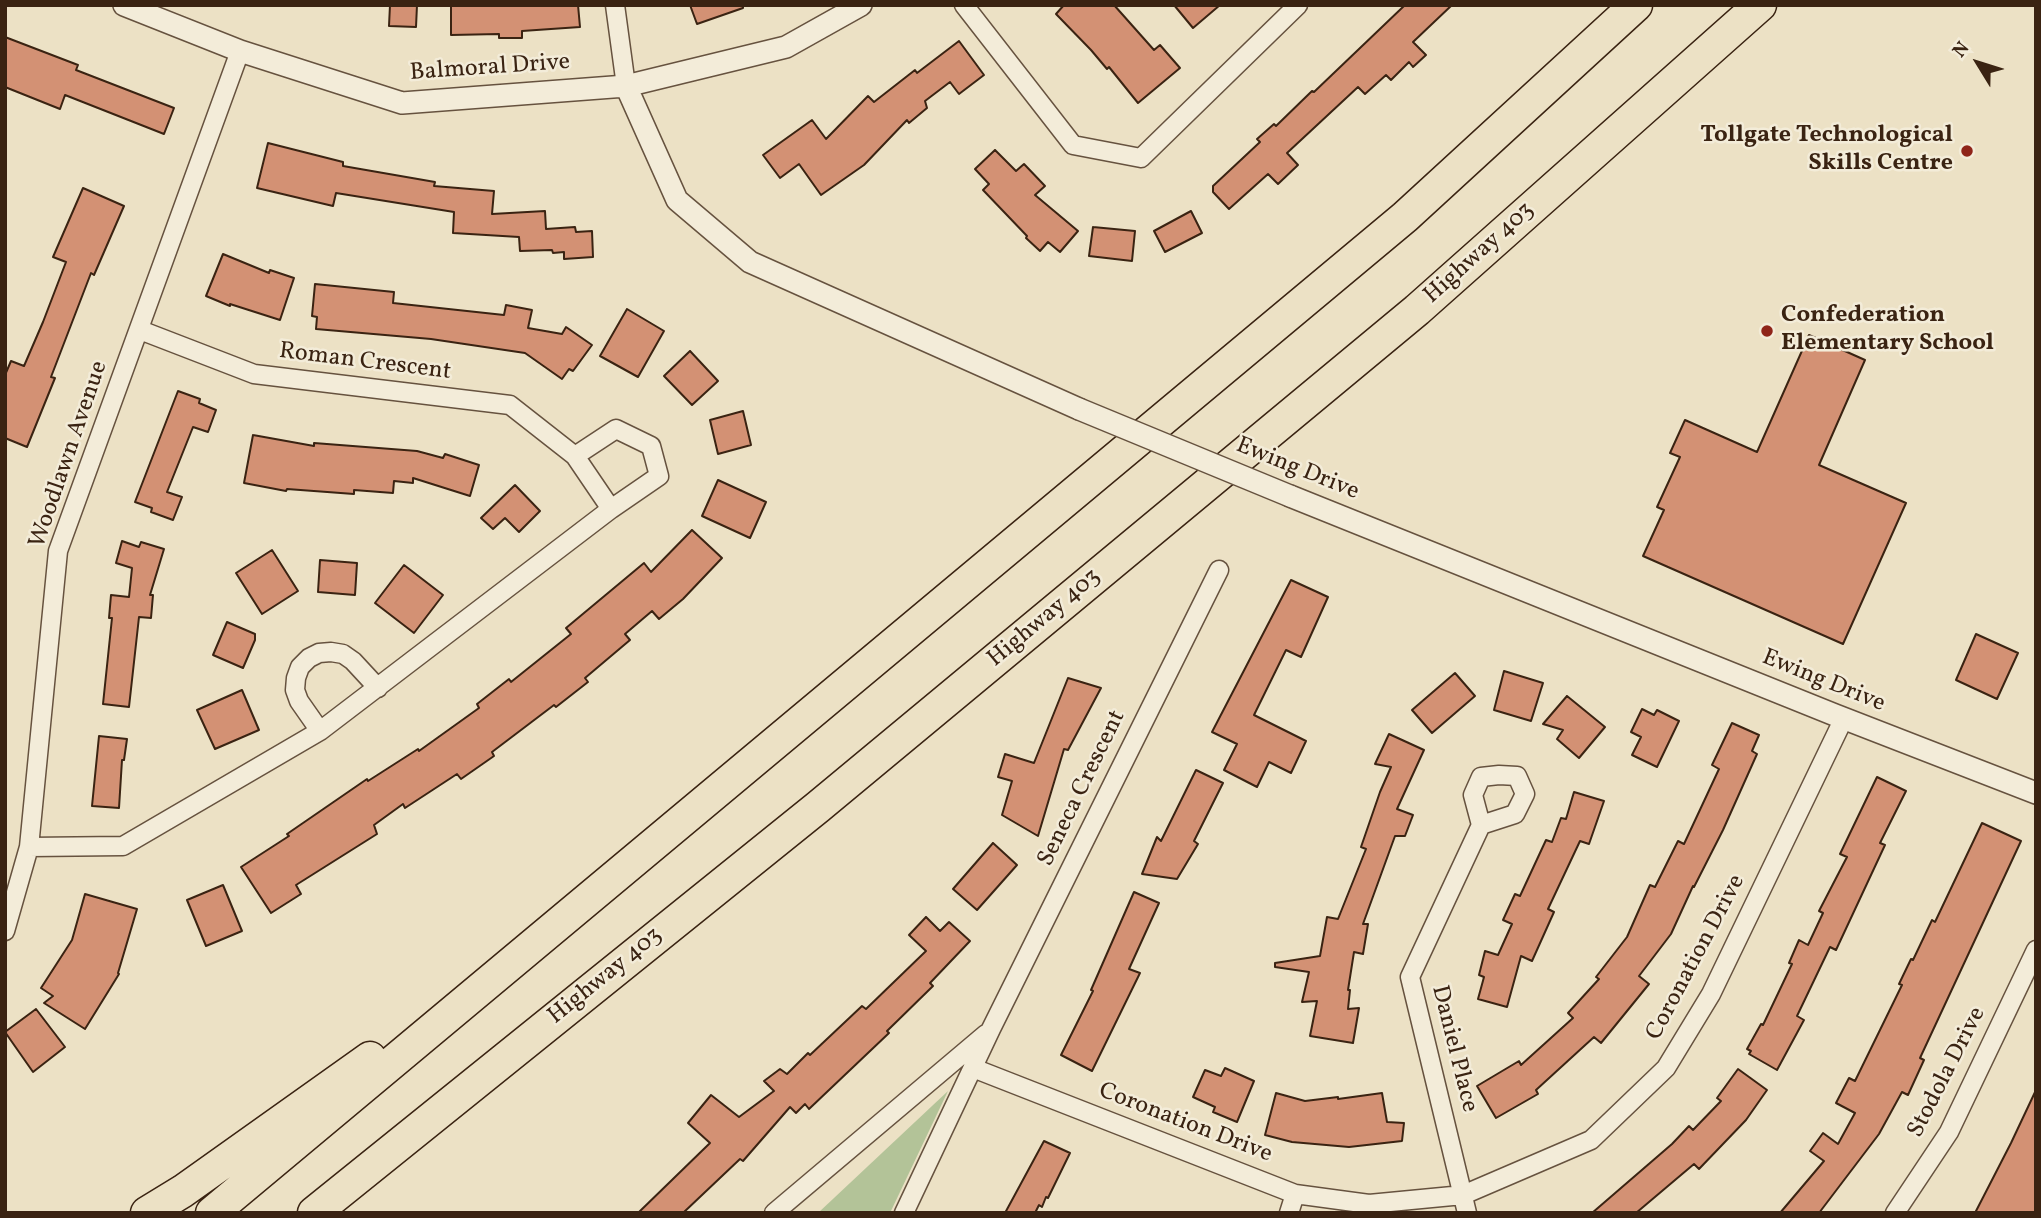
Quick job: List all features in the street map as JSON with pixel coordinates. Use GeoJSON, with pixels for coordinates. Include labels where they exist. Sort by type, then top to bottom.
{"type":"FeatureCollection","features":[{"type":"Feature","properties":{"kind":"highway"},"geometry":{"type":"LineString","coordinates":[[212,1213],[1405,217],[1636,5]]}},
{"type":"Feature","properties":{"kind":"highway","name":"Highway 403"},"geometry":{"type":"LineString","coordinates":[[314,1213],[818,807],[1417,310],[1760,5]]}},
{"type":"Feature","properties":{"kind":"highway"},"geometry":{"type":"LineString","coordinates":[[147,1213],[183,1191],[406,1031],[470,999]]}},
{"type":"Feature","properties":{"kind":"street","name":"Balmoral Drive"},"geometry":{"type":"LineString","coordinates":[[124,5],[240,51],[402,103],[626,86],[786,47],[861,5]]}},
{"type":"Feature","properties":{"kind":"street"},"geometry":{"type":"LineString","coordinates":[[615,5],[626,86]]}},
{"type":"Feature","properties":{"kind":"street"},"geometry":{"type":"LineString","coordinates":[[964,5],[1073,145],[1140,158],[1298,5]]}},
{"type":"Feature","properties":{"kind":"street","name":"Woodlawn Avenue"},"geometry":{"type":"LineString","coordinates":[[5,931],[29,847],[58,551],[240,51]]}},
{"type":"Feature","properties":{"kind":"street","name":"Ewing Drive"},"geometry":{"type":"LineString","coordinates":[[626,86],[677,200],[750,262],[1079,409],[1844,719],[2036,793]]}},
{"type":"Feature","properties":{"kind":"street","name":"Roman Crescent"},"geometry":{"type":"LineString","coordinates":[[140,330],[254,374],[510,405],[575,456],[611,509]]}},
{"type":"Feature","properties":{"kind":"street"},"geometry":{"type":"LineString","coordinates":[[29,847],[123,846],[320,731],[611,509],[659,476],[652,446],[615,429],[575,456]]}},
{"type":"Feature","properties":{"kind":"street","name":"Seneca Crescent"},"geometry":{"type":"LineString","coordinates":[[904,1213],[991,1030],[1219,570]]}},
{"type":"Feature","properties":{"kind":"street"},"geometry":{"type":"LineString","coordinates":[[320,731],[299,701],[295,690],[300,667],[309,658],[319,653],[343,654],[378,688]]}},
{"type":"Feature","properties":{"kind":"street","name":"Coronation Drive"},"geometry":{"type":"LineString","coordinates":[[973,1068],[1295,1194],[1369,1205],[1465,1204],[1591,1140],[1666,1068],[1711,993],[1844,719]]}},
{"type":"Feature","properties":{"kind":"street","name":"Daniel Place"},"geometry":{"type":"LineString","coordinates":[[1465,1204],[1410,977],[1480,825]]}},
{"type":"Feature","properties":{"kind":"street","name":"Stodola Drive"},"geometry":{"type":"LineString","coordinates":[[1895,1213],[1949,1132],[2036,950]]}},
{"type":"Feature","properties":{"kind":"street","name":"Seneca Crescent"},"geometry":{"type":"LineString","coordinates":[[774,1213],[991,1030]]}},
{"type":"Feature","properties":{"kind":"street"},"geometry":{"type":"LineString","coordinates":[[1289,1213],[1295,1194]]}},
{"type":"Feature","properties":{"kind":"green space"},"geometry":{"type":"Polygon","coordinates":[[[948,1091],[890,1213],[818,1213],[948,1091]]]}},
{"type":"Feature","properties":{"kind":"building"},"geometry":{"type":"Polygon","coordinates":[[[390,5],[417,5],[416,27],[389,26],[390,5]]]}},
{"type":"Feature","properties":{"kind":"building"},"geometry":{"type":"Polygon","coordinates":[[[451,5],[578,5],[580,27],[522,31],[522,38],[499,38],[499,34],[451,35],[451,5]]]}},
{"type":"Feature","properties":{"kind":"building"},"geometry":{"type":"Polygon","coordinates":[[[690,5],[743,5],[743,8],[697,24],[690,5]]]}},
{"type":"Feature","properties":{"kind":"building"},"geometry":{"type":"Polygon","coordinates":[[[1064,5],[1114,5],[1154,50],[1160,45],[1180,68],[1138,103],[1109,67],[1107,69],[1056,14],[1064,5]]]}},
{"type":"Feature","properties":{"kind":"building"},"geometry":{"type":"Polygon","coordinates":[[[1174,5],[1220,5],[1193,28],[1174,5]]]}},
{"type":"Feature","properties":{"kind":"building"},"geometry":{"type":"Polygon","coordinates":[[[1405,5],[1452,5],[1413,42],[1426,55],[1413,67],[1409,62],[1391,80],[1386,75],[1365,94],[1358,87],[1287,153],[1298,165],[1278,184],[1268,174],[1229,209],[1213,192],[1213,186],[1260,142],[1257,139],[1314,92],[1405,5]]]}},
{"type":"Feature","properties":{"kind":"building"},"geometry":{"type":"Polygon","coordinates":[[[5,37],[78,65],[76,70],[174,108],[164,134],[65,95],[60,109],[5,87],[5,37]]]}},
{"type":"Feature","properties":{"kind":"building"},"geometry":{"type":"Polygon","coordinates":[[[959,41],[984,75],[959,94],[950,82],[925,101],[927,108],[909,123],[907,120],[864,165],[821,195],[799,164],[780,178],[763,155],[812,120],[826,139],[868,96],[874,102],[959,41]]]}},
{"type":"Feature","properties":{"kind":"building"},"geometry":{"type":"Polygon","coordinates":[[[268,143],[343,162],[343,166],[435,182],[434,186],[494,191],[492,214],[545,211],[546,229],[575,227],[576,232],[592,231],[593,257],[564,259],[564,252],[520,251],[519,237],[453,233],[454,212],[336,193],[333,206],[257,188],[268,143]]]}},
{"type":"Feature","properties":{"kind":"building"},"geometry":{"type":"Polygon","coordinates":[[[995,150],[1016,171],[1024,164],[1045,186],[1035,195],[1078,231],[1060,252],[1048,242],[1040,251],[983,190],[989,184],[975,169],[995,150]]]}},
{"type":"Feature","properties":{"kind":"building"},"geometry":{"type":"Polygon","coordinates":[[[83,188],[124,206],[94,275],[91,273],[51,377],[55,378],[27,447],[5,438],[5,375],[11,361],[24,366],[43,322],[66,262],[53,257],[83,188]]]}},
{"type":"Feature","properties":{"kind":"building"},"geometry":{"type":"Polygon","coordinates":[[[1191,211],[1202,233],[1165,252],[1154,231],[1191,211]]]}},
{"type":"Feature","properties":{"kind":"building"},"geometry":{"type":"Polygon","coordinates":[[[1093,227],[1135,231],[1132,261],[1089,256],[1093,227]]]}},
{"type":"Feature","properties":{"kind":"building"},"geometry":{"type":"Polygon","coordinates":[[[223,254],[269,273],[270,270],[294,278],[280,320],[230,306],[206,296],[223,254]]]}},
{"type":"Feature","properties":{"kind":"building"},"geometry":{"type":"Polygon","coordinates":[[[315,284],[394,292],[393,303],[504,315],[506,305],[532,310],[528,328],[562,334],[566,327],[592,345],[573,371],[569,369],[562,379],[525,353],[431,339],[316,329],[317,317],[312,316],[315,284]]]}},
{"type":"Feature","properties":{"kind":"building"},"geometry":{"type":"Polygon","coordinates":[[[627,309],[664,331],[638,377],[600,356],[627,309]]]}},
{"type":"Feature","properties":{"kind":"building"},"geometry":{"type":"Polygon","coordinates":[[[1809,335],[1865,360],[1819,465],[1906,503],[1843,644],[1643,556],[1664,510],[1657,507],[1680,457],[1670,453],[1685,420],[1757,452],[1809,335]]]}},
{"type":"Feature","properties":{"kind":"building"},"geometry":{"type":"Polygon","coordinates":[[[690,351],[718,381],[692,405],[664,376],[690,351]]]}},
{"type":"Feature","properties":{"kind":"building"},"geometry":{"type":"Polygon","coordinates":[[[178,391],[200,399],[199,403],[216,410],[208,432],[193,427],[167,492],[182,497],[173,520],[151,512],[152,508],[135,502],[178,391]]]}},
{"type":"Feature","properties":{"kind":"building"},"geometry":{"type":"Polygon","coordinates":[[[743,411],[751,445],[718,454],[710,420],[743,411]]]}},
{"type":"Feature","properties":{"kind":"building"},"geometry":{"type":"Polygon","coordinates":[[[253,435],[314,446],[314,443],[417,451],[443,458],[445,454],[479,465],[470,496],[413,478],[413,483],[394,481],[393,493],[354,490],[354,494],[286,491],[244,483],[253,435]]]}},
{"type":"Feature","properties":{"kind":"building"},"geometry":{"type":"Polygon","coordinates":[[[718,480],[766,502],[750,538],[702,516],[718,480]]]}},
{"type":"Feature","properties":{"kind":"building"},"geometry":{"type":"Polygon","coordinates":[[[515,485],[540,511],[519,532],[505,518],[493,529],[481,518],[515,485]]]}},
{"type":"Feature","properties":{"kind":"building"},"geometry":{"type":"Polygon","coordinates":[[[692,530],[722,558],[683,599],[659,619],[652,611],[625,634],[630,640],[585,678],[588,682],[492,752],[494,756],[461,779],[457,774],[405,808],[403,804],[374,825],[377,834],[296,885],[301,894],[271,913],[241,867],[367,779],[368,781],[418,749],[419,751],[479,708],[477,704],[509,679],[511,682],[571,634],[566,628],[644,563],[651,572],[692,530]]]}},
{"type":"Feature","properties":{"kind":"building"},"geometry":{"type":"Polygon","coordinates":[[[122,541],[139,547],[141,542],[164,549],[150,595],[153,595],[151,618],[139,617],[129,707],[103,704],[112,618],[109,618],[111,595],[129,597],[132,568],[116,563],[122,541]]]}},
{"type":"Feature","properties":{"kind":"building"},"geometry":{"type":"Polygon","coordinates":[[[272,550],[298,591],[262,614],[236,573],[272,550]]]}},
{"type":"Feature","properties":{"kind":"building"},"geometry":{"type":"Polygon","coordinates":[[[320,560],[357,563],[355,595],[318,592],[320,560]]]}},
{"type":"Feature","properties":{"kind":"building"},"geometry":{"type":"Polygon","coordinates":[[[404,565],[443,595],[414,633],[375,603],[404,565]]]}},
{"type":"Feature","properties":{"kind":"building"},"geometry":{"type":"Polygon","coordinates":[[[1291,580],[1328,597],[1301,657],[1286,650],[1254,715],[1306,741],[1291,773],[1269,762],[1257,787],[1224,770],[1237,744],[1212,732],[1291,580]]]}},
{"type":"Feature","properties":{"kind":"building"},"geometry":{"type":"Polygon","coordinates":[[[227,622],[255,634],[243,668],[213,655],[227,622]]]}},
{"type":"Feature","properties":{"kind":"building"},"geometry":{"type":"Polygon","coordinates":[[[1976,634],[2018,653],[1997,699],[1956,680],[1976,634]]]}},
{"type":"Feature","properties":{"kind":"building"},"geometry":{"type":"Polygon","coordinates":[[[1504,671],[1543,683],[1531,721],[1494,710],[1504,671]]]}},
{"type":"Feature","properties":{"kind":"building"},"geometry":{"type":"Polygon","coordinates":[[[1455,673],[1475,696],[1432,733],[1412,710],[1455,673]]]}},
{"type":"Feature","properties":{"kind":"building"},"geometry":{"type":"Polygon","coordinates":[[[1068,678],[1101,688],[1068,750],[1064,749],[1038,836],[1002,815],[1012,781],[998,777],[1005,754],[1034,763],[1068,678]]]}},
{"type":"Feature","properties":{"kind":"building"},"geometry":{"type":"Polygon","coordinates":[[[242,690],[259,730],[215,749],[197,710],[242,690]]]}},
{"type":"Feature","properties":{"kind":"building"},"geometry":{"type":"Polygon","coordinates":[[[1567,696],[1605,727],[1579,758],[1557,739],[1563,730],[1543,724],[1567,696]]]}},
{"type":"Feature","properties":{"kind":"building"},"geometry":{"type":"Polygon","coordinates":[[[1642,709],[1654,715],[1657,710],[1679,721],[1657,767],[1632,755],[1641,737],[1631,732],[1642,709]]]}},
{"type":"Feature","properties":{"kind":"building"},"geometry":{"type":"Polygon","coordinates":[[[1732,723],[1759,735],[1752,751],[1757,754],[1671,934],[1639,976],[1649,984],[1601,1043],[1594,1037],[1536,1090],[1538,1094],[1496,1118],[1477,1086],[1519,1061],[1521,1065],[1573,1018],[1568,1013],[1599,979],[1596,977],[1627,937],[1650,885],[1655,887],[1678,841],[1684,844],[1719,769],[1712,765],[1732,723]]]}},
{"type":"Feature","properties":{"kind":"building"},"geometry":{"type":"Polygon","coordinates":[[[1389,734],[1424,750],[1397,809],[1413,815],[1405,836],[1395,836],[1363,924],[1368,924],[1363,954],[1354,952],[1348,1009],[1359,1008],[1353,1043],[1310,1036],[1317,1001],[1302,1002],[1309,972],[1275,967],[1275,963],[1320,956],[1327,917],[1338,919],[1366,849],[1361,847],[1391,767],[1375,764],[1389,734]]]}},
{"type":"Feature","properties":{"kind":"building"},"geometry":{"type":"Polygon","coordinates":[[[99,736],[127,739],[122,760],[119,808],[92,806],[99,736]]]}},
{"type":"Feature","properties":{"kind":"building"},"geometry":{"type":"Polygon","coordinates":[[[1196,770],[1223,783],[1194,841],[1198,844],[1177,879],[1142,874],[1157,837],[1161,841],[1196,770]]]}},
{"type":"Feature","properties":{"kind":"building"},"geometry":{"type":"Polygon","coordinates":[[[1877,777],[1906,791],[1880,843],[1885,845],[1836,950],[1830,947],[1797,1016],[1804,1020],[1777,1070],[1749,1054],[1751,1051],[1747,1049],[1761,1024],[1763,1025],[1792,964],[1789,963],[1799,940],[1808,945],[1823,913],[1819,911],[1847,857],[1840,854],[1877,777]]]}},
{"type":"Feature","properties":{"kind":"building"},"geometry":{"type":"Polygon","coordinates":[[[1574,792],[1604,801],[1589,844],[1580,841],[1548,909],[1554,912],[1532,961],[1521,956],[1507,1007],[1478,999],[1484,977],[1479,975],[1485,951],[1498,955],[1512,924],[1503,920],[1515,894],[1520,896],[1546,840],[1552,842],[1561,818],[1566,819],[1574,792]]]}},
{"type":"Feature","properties":{"kind":"building"},"geometry":{"type":"Polygon","coordinates":[[[1982,823],[2021,841],[1920,1058],[1924,1060],[1908,1095],[1902,1092],[1879,1134],[1819,1213],[1780,1213],[1824,1161],[1810,1151],[1823,1133],[1838,1144],[1855,1113],[1836,1103],[1849,1078],[1855,1081],[1902,985],[1899,984],[1911,959],[1913,960],[1932,920],[1935,922],[1982,823]]]}},
{"type":"Feature","properties":{"kind":"building"},"geometry":{"type":"Polygon","coordinates":[[[993,843],[1017,865],[977,910],[953,889],[993,843]]]}},
{"type":"Feature","properties":{"kind":"building"},"geometry":{"type":"Polygon","coordinates":[[[223,885],[242,931],[206,946],[187,900],[223,885]]]}},
{"type":"Feature","properties":{"kind":"building"},"geometry":{"type":"Polygon","coordinates":[[[1134,892],[1159,903],[1129,969],[1140,973],[1092,1071],[1061,1055],[1093,991],[1091,990],[1134,892]]]}},
{"type":"Feature","properties":{"kind":"building"},"geometry":{"type":"Polygon","coordinates":[[[85,894],[137,909],[119,974],[85,1029],[44,1003],[53,996],[41,988],[72,940],[85,894]]]}},
{"type":"Feature","properties":{"kind":"building"},"geometry":{"type":"Polygon","coordinates":[[[926,917],[940,931],[949,922],[970,941],[930,983],[933,986],[887,1031],[889,1033],[809,1109],[805,1104],[796,1113],[790,1107],[743,1161],[740,1159],[683,1213],[638,1213],[710,1143],[688,1123],[711,1095],[739,1117],[774,1091],[764,1081],[780,1069],[787,1074],[862,1006],[866,1009],[926,951],[909,935],[926,917]]]}},
{"type":"Feature","properties":{"kind":"building"},"geometry":{"type":"Polygon","coordinates":[[[36,1009],[65,1047],[33,1072],[5,1032],[36,1009]]]}},
{"type":"Feature","properties":{"kind":"building"},"geometry":{"type":"Polygon","coordinates":[[[1225,1068],[1254,1081],[1237,1122],[1213,1112],[1215,1107],[1193,1097],[1205,1070],[1221,1076],[1225,1068]]]}},
{"type":"Feature","properties":{"kind":"building"},"geometry":{"type":"Polygon","coordinates":[[[1738,1069],[1767,1090],[1746,1120],[1699,1169],[1694,1164],[1636,1213],[1592,1213],[1689,1126],[1693,1130],[1721,1101],[1717,1098],[1738,1069]]]}},
{"type":"Feature","properties":{"kind":"building"},"geometry":{"type":"Polygon","coordinates":[[[2036,1090],[2036,1213],[1975,1213],[2011,1143],[2036,1090]]]}},
{"type":"Feature","properties":{"kind":"building"},"geometry":{"type":"Polygon","coordinates":[[[1276,1093],[1305,1101],[1382,1093],[1387,1122],[1404,1123],[1402,1141],[1349,1147],[1292,1142],[1265,1135],[1276,1093]]]}},
{"type":"Feature","properties":{"kind":"building"},"geometry":{"type":"Polygon","coordinates":[[[1044,1141],[1070,1153],[1048,1198],[1046,1197],[1042,1207],[1039,1205],[1035,1213],[1005,1213],[1044,1141]]]}},
{"type":"Feature","properties":{"kind":"place","name":"Tollgate Technological Skills Centre"},"geometry":{"type":"Point","coordinates":[1967,151]}},
{"type":"Feature","properties":{"kind":"place","name":"Confederation Elementary School"},"geometry":{"type":"Point","coordinates":[1767,331]}}]}
